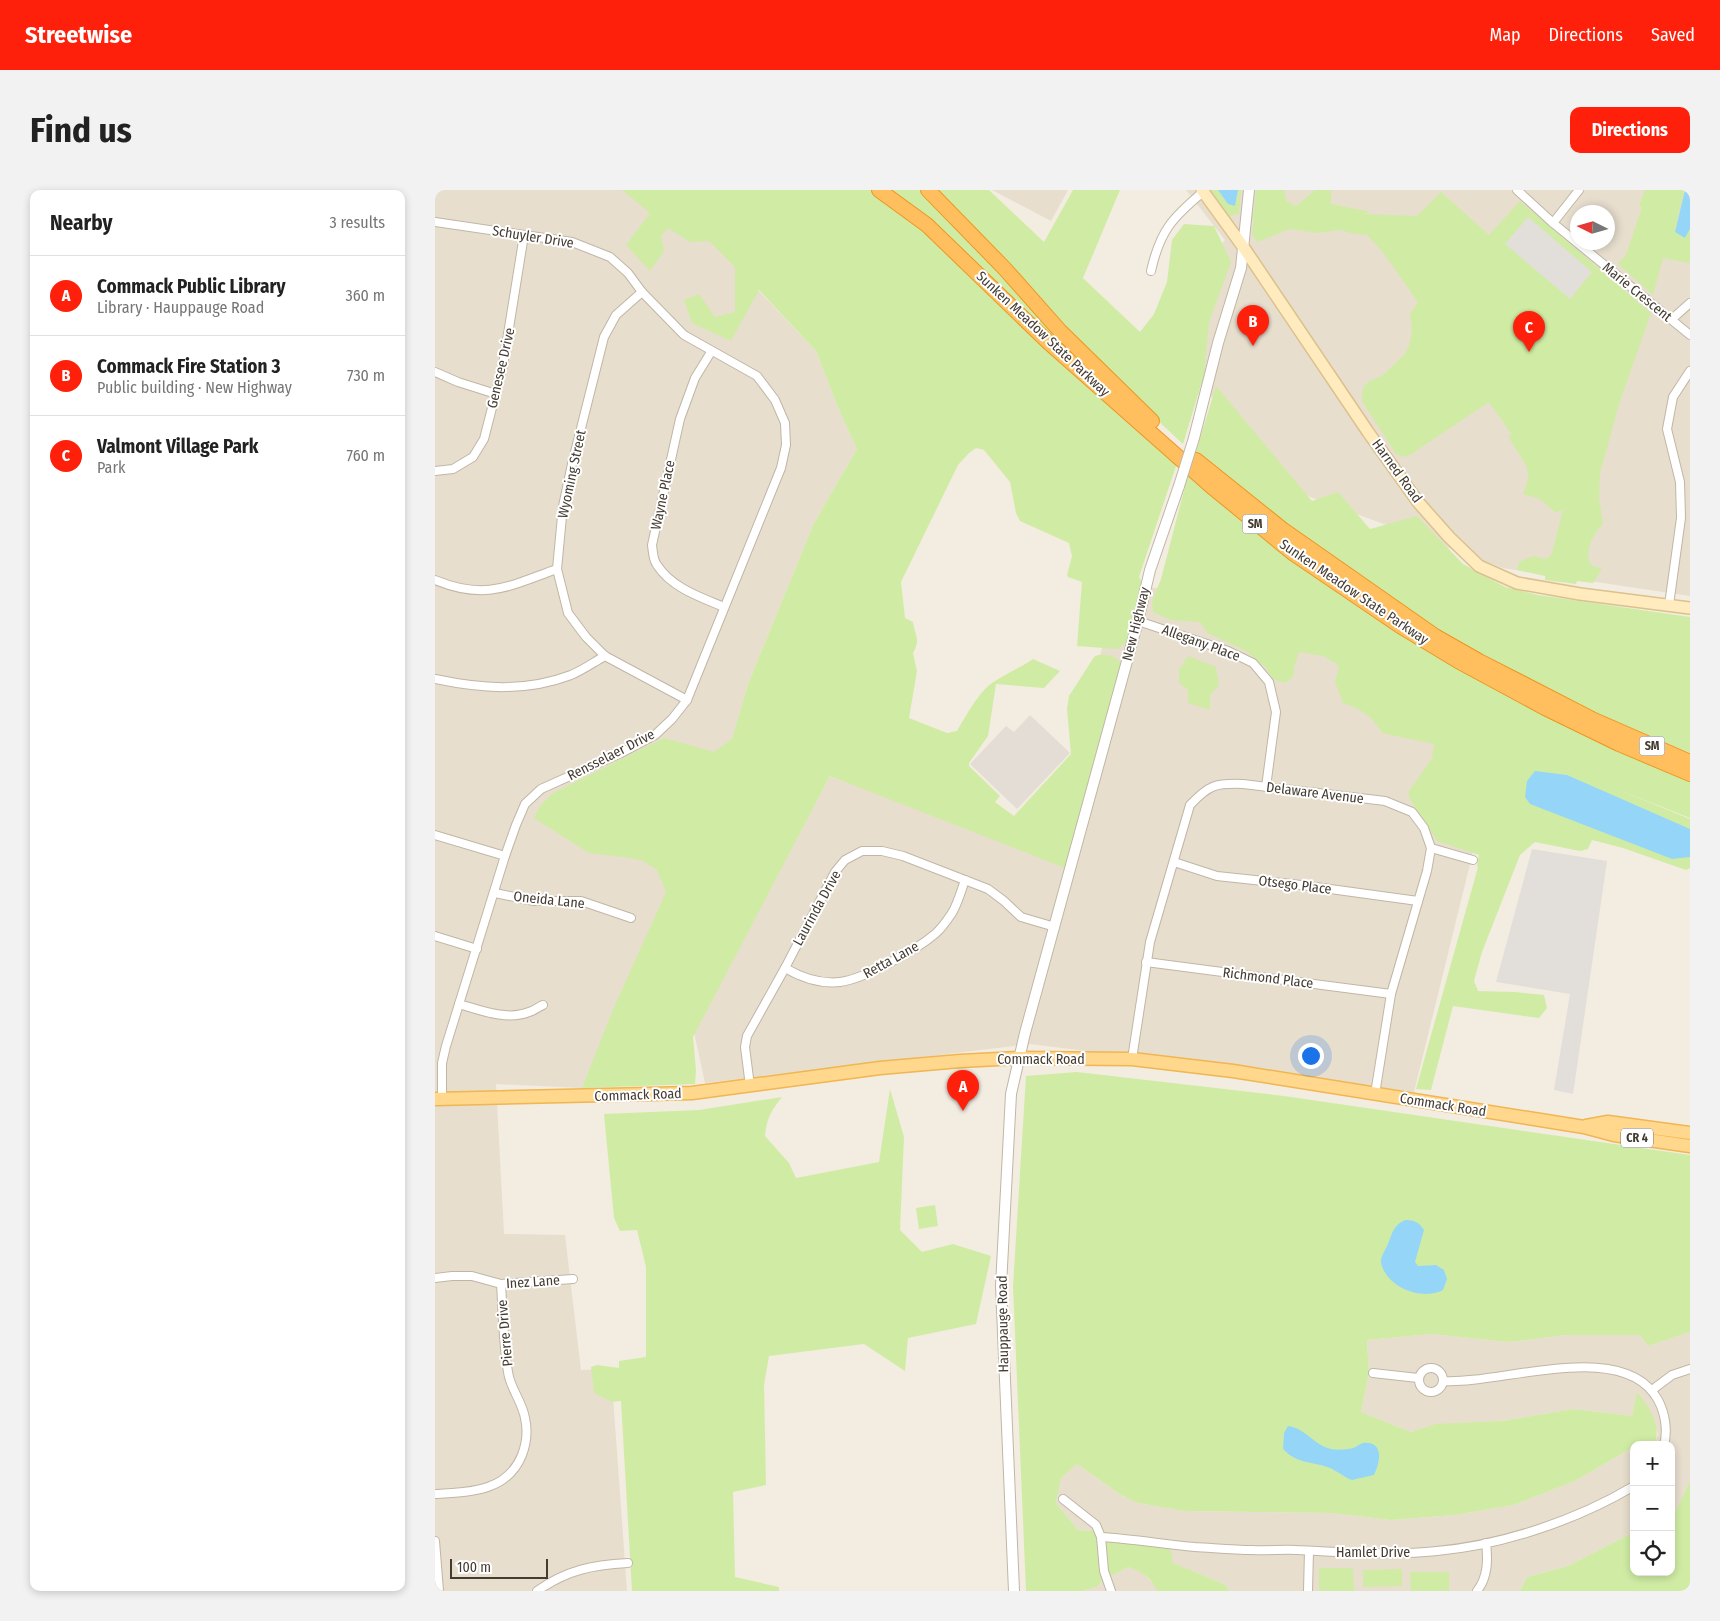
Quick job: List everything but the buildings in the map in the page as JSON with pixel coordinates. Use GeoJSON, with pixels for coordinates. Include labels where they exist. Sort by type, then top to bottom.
{"type":"FeatureCollection","features":[{"type":"Feature","properties":{"kind":"highway","name":"Sunken Meadow State Parkway"},"geometry":{"type":"LineString","coordinates":[[879,190],[927,226],[1048,342],[1212,487],[1294,554],[1400,626],[1458,661],[1545,708],[1619,744],[1690,774]]}},
{"type":"Feature","properties":{"kind":"highway","name":"Sunken Meadow State Parkway"},"geometry":{"type":"LineString","coordinates":[[928,190],[1005,269],[1060,331],[1152,422],[1211,473],[1281,529],[1435,636],[1479,661],[1594,720],[1690,762]]}},
{"type":"Feature","properties":{"kind":"main road","name":"Harned Road"},"geometry":{"type":"LineString","coordinates":[[1203,191],[1418,502],[1449,537],[1479,566],[1517,583],[1580,594],[1690,608]]}},
{"type":"Feature","properties":{"kind":"main road","name":"Commack Road"},"geometry":{"type":"LineString","coordinates":[[438,1099],[692,1093],[880,1068],[960,1061],[1019,1058],[1132,1059],[1233,1071],[1584,1127],[1614,1135],[1690,1146]]}},
{"type":"Feature","properties":{"kind":"main road","name":"Commack Road"},"geometry":{"type":"LineString","coordinates":[[1584,1127],[1608,1122],[1690,1133]]}},
{"type":"Feature","properties":{"kind":"street","name":"New Highway"},"geometry":{"type":"LineString","coordinates":[[1019,1058],[1138,621],[1150,570],[1194,438],[1218,343],[1241,268],[1249,190]]}},
{"type":"Feature","properties":{"kind":"street","name":"Marie Crescent"},"geometry":{"type":"LineString","coordinates":[[1517,190],[1690,335]]}},
{"type":"Feature","properties":{"kind":"street"},"geometry":{"type":"LineString","coordinates":[[1553,222],[1579,190]]}},
{"type":"Feature","properties":{"kind":"street"},"geometry":{"type":"LineString","coordinates":[[1151,271],[1156,250],[1165,229],[1203,191]]}},
{"type":"Feature","properties":{"kind":"street","name":"Schuyler Drive"},"geometry":{"type":"LineString","coordinates":[[435,222],[572,242],[609,257],[628,273],[642,292],[684,336],[711,352]]}},
{"type":"Feature","properties":{"kind":"street","name":"Genesee Drive"},"geometry":{"type":"LineString","coordinates":[[435,471],[453,469],[473,458],[484,439],[503,365],[524,235]]}},
{"type":"Feature","properties":{"kind":"street","name":"Wyoming Street"},"geometry":{"type":"LineString","coordinates":[[642,292],[617,315],[604,336],[563,506],[557,569],[568,613],[586,637],[605,656],[687,700]]}},
{"type":"Feature","properties":{"kind":"street"},"geometry":{"type":"LineString","coordinates":[[1672,319],[1690,303]]}},
{"type":"Feature","properties":{"kind":"street","name":"Rensselaer Drive"},"geometry":{"type":"LineString","coordinates":[[438,1099],[442,1063],[459,1004],[505,856],[525,804],[541,789],[621,753],[655,735],[673,719],[687,700],[781,468],[786,445],[785,423],[775,400],[757,376],[711,352]]}},
{"type":"Feature","properties":{"kind":"street","name":"Wayne Place"},"geometry":{"type":"LineString","coordinates":[[711,352],[695,378],[680,419],[652,546],[655,563],[669,580],[691,594],[724,607]]}},
{"type":"Feature","properties":{"kind":"street"},"geometry":{"type":"LineString","coordinates":[[1669,605],[1681,518],[1680,482],[1667,429],[1673,397],[1690,371]]}},
{"type":"Feature","properties":{"kind":"street"},"geometry":{"type":"LineString","coordinates":[[435,372],[495,394]]}},
{"type":"Feature","properties":{"kind":"street"},"geometry":{"type":"LineString","coordinates":[[435,580],[453,587],[491,590],[513,585],[557,569]]}},
{"type":"Feature","properties":{"kind":"street","name":"Allegany Place"},"geometry":{"type":"LineString","coordinates":[[1138,621],[1228,651],[1253,663],[1269,682],[1276,712],[1266,787]]}},
{"type":"Feature","properties":{"kind":"street"},"geometry":{"type":"LineString","coordinates":[[435,679],[490,688],[527,687],[547,683],[573,674],[605,656]]}},
{"type":"Feature","properties":{"kind":"street","name":"Delaware Avenue"},"geometry":{"type":"LineString","coordinates":[[1132,1059],[1150,942],[1190,805],[1203,791],[1220,784],[1266,787],[1385,801],[1411,812],[1424,828],[1431,848]]}},
{"type":"Feature","properties":{"kind":"street"},"geometry":{"type":"LineString","coordinates":[[435,834],[505,856]]}},
{"type":"Feature","properties":{"kind":"street"},"geometry":{"type":"LineString","coordinates":[[1375,1094],[1391,994],[1427,871],[1431,848],[1473,860]]}},
{"type":"Feature","properties":{"kind":"street","name":"Laurinda Drive"},"geometry":{"type":"LineString","coordinates":[[750,1086],[745,1047],[747,1036],[835,872],[845,860],[862,851],[882,851],[903,856],[988,889],[1004,901],[1021,918],[1055,927]]}},
{"type":"Feature","properties":{"kind":"street","name":"Otsego Place"},"geometry":{"type":"LineString","coordinates":[[1174,862],[1217,876],[1418,901]]}},
{"type":"Feature","properties":{"kind":"street","name":"Retta Lane"},"geometry":{"type":"LineString","coordinates":[[785,968],[796,974],[824,982],[840,982],[861,977],[908,952],[936,933],[952,913],[965,880]]}},
{"type":"Feature","properties":{"kind":"street","name":"Oneida Lane"},"geometry":{"type":"LineString","coordinates":[[495,893],[534,901],[581,901],[631,918]]}},
{"type":"Feature","properties":{"kind":"street"},"geometry":{"type":"LineString","coordinates":[[435,936],[477,949]]}},
{"type":"Feature","properties":{"kind":"street","name":"Richmond Place"},"geometry":{"type":"LineString","coordinates":[[1146,962],[1391,994]]}},
{"type":"Feature","properties":{"kind":"street"},"geometry":{"type":"LineString","coordinates":[[459,1004],[497,1014],[514,1015],[528,1013],[543,1005]]}},
{"type":"Feature","properties":{"kind":"street","name":"Hauppauge Road"},"geometry":{"type":"LineString","coordinates":[[1014,1591],[1001,1286],[1011,1094],[1019,1058]]}},
{"type":"Feature","properties":{"kind":"street","name":"Inez Lane"},"geometry":{"type":"LineString","coordinates":[[435,1278],[473,1276],[501,1284],[573,1279]]}},
{"type":"Feature","properties":{"kind":"street","name":"Pierre Drive"},"geometry":{"type":"LineString","coordinates":[[435,1494],[475,1491],[490,1487],[505,1479],[519,1462],[525,1447],[528,1433],[525,1416],[508,1373],[501,1284]]}},
{"type":"Feature","properties":{"kind":"street"},"geometry":{"type":"LineString","coordinates":[[1432,1368],[1437,1370],[1443,1381],[1438,1390],[1430,1391],[1422,1388],[1418,1378],[1422,1371],[1432,1368]]}},
{"type":"Feature","properties":{"kind":"street"},"geometry":{"type":"LineString","coordinates":[[1443,1381],[1464,1381],[1559,1368],[1605,1368],[1619,1370],[1643,1382],[1652,1390],[1664,1418],[1666,1428],[1664,1441]]}},
{"type":"Feature","properties":{"kind":"street"},"geometry":{"type":"LineString","coordinates":[[1652,1390],[1672,1374],[1690,1369]]}},
{"type":"Feature","properties":{"kind":"street"},"geometry":{"type":"LineString","coordinates":[[1373,1373],[1418,1378]]}},
{"type":"Feature","properties":{"kind":"street","name":"Hamlet Drive"},"geometry":{"type":"LineString","coordinates":[[1101,1537],[1129,1538],[1207,1548],[1331,1552],[1434,1552],[1486,1543],[1564,1520],[1630,1488]]}},
{"type":"Feature","properties":{"kind":"street"},"geometry":{"type":"LineString","coordinates":[[1063,1499],[1096,1525],[1101,1537],[1104,1571],[1111,1591]]}},
{"type":"Feature","properties":{"kind":"street"},"geometry":{"type":"LineString","coordinates":[[435,1541],[439,1591]]}},
{"type":"Feature","properties":{"kind":"street"},"geometry":{"type":"LineString","coordinates":[[1477,1591],[1485,1575],[1488,1560],[1486,1543]]}},
{"type":"Feature","properties":{"kind":"street"},"geometry":{"type":"LineString","coordinates":[[1308,1591],[1309,1551]]}},
{"type":"Feature","properties":{"kind":"street"},"geometry":{"type":"LineString","coordinates":[[537,1591],[551,1581],[588,1566],[627,1563]]}},
{"type":"Feature","properties":{"kind":"shaded area"},"geometry":{"type":"Polygon","coordinates":[[[435,190],[625,190],[713,232],[758,290],[816,351],[839,410],[857,449],[814,523],[748,684],[728,754],[582,1088],[496,1084],[504,1234],[565,1235],[581,1370],[611,1369],[627,1591],[435,1591],[435,190]]]}},
{"type":"Feature","properties":{"kind":"shaded area"},"geometry":{"type":"Polygon","coordinates":[[[992,190],[1068,190],[1051,221],[992,190]]]}},
{"type":"Feature","properties":{"kind":"shaded area"},"geometry":{"type":"Polygon","coordinates":[[[1186,190],[1690,190],[1690,596],[1503,568],[1278,485],[1155,322],[1225,240],[1186,190]]]}},
{"type":"Feature","properties":{"kind":"shaded area"},"geometry":{"type":"Polygon","coordinates":[[[1528,217],[1592,272],[1570,299],[1505,244],[1528,217]]]}},
{"type":"Feature","properties":{"kind":"shaded area"},"geometry":{"type":"Polygon","coordinates":[[[1116,587],[1165,588],[1318,633],[1497,737],[1470,864],[1414,1092],[1030,1044],[705,1083],[694,1032],[830,776],[1014,845],[1062,821],[1116,587]]]}},
{"type":"Feature","properties":{"kind":"shaded area"},"geometry":{"type":"Polygon","coordinates":[[[1030,715],[1070,753],[1017,809],[970,764],[1006,726],[1014,732],[1030,715]]]}},
{"type":"Feature","properties":{"kind":"shaded area"},"geometry":{"type":"Polygon","coordinates":[[[1532,849],[1607,861],[1573,1094],[1554,1090],[1570,994],[1496,982],[1532,849]]]}},
{"type":"Feature","properties":{"kind":"shaded area"},"geometry":{"type":"Polygon","coordinates":[[[1690,1332],[1690,1481],[1675,1513],[1675,1441],[1656,1441],[1658,1434],[1637,1392],[1632,1416],[1573,1409],[1502,1421],[1436,1425],[1411,1432],[1361,1412],[1369,1373],[1367,1340],[1431,1334],[1509,1342],[1566,1335],[1640,1335],[1648,1346],[1690,1332]]]}},
{"type":"Feature","properties":{"kind":"shaded area"},"geometry":{"type":"Polygon","coordinates":[[[1630,1449],[1630,1534],[1568,1566],[1527,1577],[1520,1591],[1230,1591],[1224,1584],[1172,1563],[1169,1540],[1110,1532],[1078,1530],[1056,1503],[1061,1478],[1077,1464],[1121,1495],[1138,1503],[1184,1511],[1331,1513],[1391,1520],[1455,1515],[1514,1505],[1575,1481],[1630,1449]]]}},
{"type":"Feature","properties":{"kind":"shaded area"},"geometry":{"type":"Polygon","coordinates":[[[1128,1567],[1140,1571],[1155,1585],[1157,1591],[1082,1591],[1097,1587],[1103,1580],[1128,1567]]]}},
{"type":"Feature","properties":{"kind":"green space"},"geometry":{"type":"Polygon","coordinates":[[[622,190],[873,190],[931,236],[1165,454],[1177,463],[1139,577],[1142,582],[1127,642],[1117,649],[1077,646],[1082,582],[1067,575],[1072,556],[1069,543],[1020,521],[1016,513],[1010,482],[984,450],[976,448],[958,465],[901,582],[905,618],[913,622],[917,638],[917,644],[913,653],[917,671],[909,718],[947,733],[957,731],[987,687],[1002,677],[1033,659],[1060,671],[1044,688],[996,684],[988,736],[969,763],[969,766],[1000,796],[995,802],[1014,816],[1071,754],[1067,709],[1069,696],[1094,657],[1108,655],[1120,662],[1121,671],[1065,868],[830,776],[693,1037],[696,1070],[695,1084],[582,1088],[614,1007],[666,892],[657,870],[643,861],[589,853],[534,818],[540,806],[553,793],[664,738],[714,752],[732,739],[748,684],[814,523],[857,449],[839,410],[816,351],[759,290],[731,341],[692,323],[684,300],[699,294],[715,317],[735,312],[735,267],[709,241],[690,242],[668,228],[661,236],[664,251],[650,271],[626,245],[650,213],[622,190]]]}},
{"type":"Feature","properties":{"kind":"green space"},"geometry":{"type":"Polygon","coordinates":[[[886,190],[919,190],[937,205],[1076,352],[1073,356],[886,190]]]}},
{"type":"Feature","properties":{"kind":"green space"},"geometry":{"type":"Polygon","coordinates":[[[934,190],[989,190],[1044,242],[1073,190],[1120,190],[1083,278],[1140,332],[1154,314],[1167,282],[1172,240],[1184,224],[1214,226],[1231,262],[1209,322],[1204,375],[1183,444],[1094,361],[991,244],[934,190]]]}},
{"type":"Feature","properties":{"kind":"green space"},"geometry":{"type":"Polygon","coordinates":[[[1210,190],[1218,190],[1237,200],[1238,190],[1241,190],[1239,213],[1228,217],[1210,190]]]}},
{"type":"Feature","properties":{"kind":"green space"},"geometry":{"type":"Polygon","coordinates":[[[1256,190],[1284,190],[1286,201],[1296,206],[1315,190],[1331,190],[1331,204],[1371,212],[1363,214],[1417,216],[1441,192],[1489,235],[1520,201],[1570,244],[1570,250],[1577,250],[1651,313],[1620,401],[1600,473],[1599,498],[1603,523],[1593,537],[1588,554],[1591,565],[1602,569],[1593,583],[1577,581],[1576,584],[1545,580],[1545,576],[1517,570],[1519,562],[1533,556],[1547,559],[1552,553],[1563,509],[1556,513],[1540,499],[1523,494],[1528,479],[1527,469],[1508,435],[1512,435],[1489,402],[1410,455],[1404,457],[1396,454],[1362,401],[1363,388],[1368,382],[1383,375],[1404,355],[1409,346],[1412,331],[1410,314],[1418,302],[1382,251],[1367,235],[1339,230],[1318,233],[1289,229],[1258,242],[1252,235],[1254,218],[1252,218],[1252,212],[1254,212],[1256,190]]]}},
{"type":"Feature","properties":{"kind":"green space"},"geometry":{"type":"Polygon","coordinates":[[[1645,190],[1685,190],[1677,220],[1685,238],[1690,229],[1690,263],[1663,258],[1653,295],[1618,264],[1626,255],[1642,207],[1639,205],[1645,190]]]}},
{"type":"Feature","properties":{"kind":"green space"},"geometry":{"type":"Polygon","coordinates":[[[1216,386],[1312,501],[1338,492],[1370,529],[1417,516],[1463,564],[1505,587],[1538,595],[1690,617],[1690,753],[1529,682],[1423,622],[1335,563],[1195,455],[1216,386]]]}},
{"type":"Feature","properties":{"kind":"green space"},"geometry":{"type":"Polygon","coordinates":[[[1190,472],[1281,547],[1690,778],[1690,818],[1619,790],[1690,819],[1690,868],[1686,870],[1623,848],[1592,840],[1588,849],[1580,851],[1535,842],[1520,855],[1482,952],[1474,981],[1478,991],[1544,995],[1547,1008],[1539,1018],[1453,1006],[1431,1090],[1416,1089],[1478,867],[1479,855],[1437,841],[1417,812],[1408,793],[1432,758],[1434,744],[1382,733],[1375,722],[1366,714],[1343,703],[1335,682],[1339,666],[1324,656],[1299,652],[1294,667],[1294,675],[1286,683],[1273,679],[1265,667],[1246,651],[1208,633],[1200,622],[1171,620],[1153,612],[1152,601],[1161,579],[1190,472]]]}},
{"type":"Feature","properties":{"kind":"green space"},"geometry":{"type":"Polygon","coordinates":[[[1188,656],[1216,667],[1219,685],[1210,695],[1210,710],[1188,703],[1188,690],[1179,683],[1179,670],[1188,656]]]}},
{"type":"Feature","properties":{"kind":"green space"},"geometry":{"type":"Polygon","coordinates":[[[1077,1072],[1284,1096],[1690,1155],[1690,1332],[1648,1346],[1640,1335],[1566,1335],[1509,1342],[1431,1334],[1367,1340],[1369,1373],[1361,1412],[1411,1432],[1436,1424],[1502,1421],[1573,1409],[1632,1416],[1637,1392],[1653,1416],[1657,1430],[1656,1441],[1630,1441],[1630,1449],[1575,1481],[1514,1505],[1455,1515],[1391,1520],[1331,1513],[1184,1511],[1138,1503],[1121,1495],[1077,1464],[1061,1478],[1056,1503],[1078,1530],[1110,1532],[1169,1540],[1173,1563],[1224,1584],[1230,1591],[1157,1591],[1152,1582],[1145,1576],[1128,1567],[1103,1580],[1097,1587],[1082,1591],[1026,1591],[1013,1286],[1026,1076],[1077,1072]]]}},
{"type":"Feature","properties":{"kind":"green space"},"geometry":{"type":"Polygon","coordinates":[[[890,1089],[904,1137],[900,1230],[922,1252],[953,1244],[991,1256],[976,1324],[908,1338],[905,1371],[864,1344],[769,1356],[764,1385],[766,1485],[733,1492],[735,1577],[779,1587],[779,1591],[632,1591],[621,1401],[612,1402],[594,1393],[591,1367],[597,1365],[619,1368],[619,1361],[646,1357],[646,1267],[637,1230],[620,1231],[614,1218],[604,1114],[699,1110],[782,1097],[770,1115],[765,1136],[789,1163],[796,1178],[879,1162],[890,1089]]]}},
{"type":"Feature","properties":{"kind":"green space"},"geometry":{"type":"Polygon","coordinates":[[[935,1205],[938,1226],[919,1229],[916,1208],[935,1205]]]}},
{"type":"Feature","properties":{"kind":"green space"},"geometry":{"type":"Polygon","coordinates":[[[1690,1481],[1690,1591],[1520,1591],[1527,1577],[1568,1566],[1630,1534],[1630,1576],[1675,1576],[1675,1513],[1690,1481]]]}},
{"type":"Feature","properties":{"kind":"green space"},"geometry":{"type":"Polygon","coordinates":[[[1320,1568],[1353,1569],[1354,1591],[1319,1591],[1320,1568]]]}},
{"type":"Feature","properties":{"kind":"green space"},"geometry":{"type":"Polygon","coordinates":[[[1402,1569],[1402,1586],[1363,1587],[1363,1570],[1402,1569]]]}},
{"type":"Feature","properties":{"kind":"green space"},"geometry":{"type":"Polygon","coordinates":[[[1410,1572],[1449,1572],[1449,1591],[1411,1591],[1410,1572]]]}},
{"type":"Feature","properties":{"kind":"water"},"geometry":{"type":"Polygon","coordinates":[[[1218,190],[1238,190],[1235,206],[1228,204],[1218,190]]]}},
{"type":"Feature","properties":{"kind":"water"},"geometry":{"type":"Polygon","coordinates":[[[1685,190],[1690,190],[1690,229],[1685,238],[1675,232],[1685,190]]]}},
{"type":"Feature","properties":{"kind":"water"},"geometry":{"type":"Polygon","coordinates":[[[1535,771],[1567,775],[1690,829],[1690,857],[1672,859],[1530,804],[1525,797],[1527,781],[1535,771]]]}},
{"type":"Feature","properties":{"kind":"water"},"geometry":{"type":"Polygon","coordinates":[[[1405,1220],[1416,1222],[1424,1230],[1415,1262],[1418,1266],[1436,1265],[1444,1270],[1447,1279],[1443,1290],[1425,1294],[1406,1290],[1390,1279],[1385,1272],[1381,1260],[1394,1229],[1405,1220]]]}},
{"type":"Feature","properties":{"kind":"water"},"geometry":{"type":"Polygon","coordinates":[[[1288,1426],[1299,1429],[1320,1444],[1332,1449],[1350,1449],[1363,1443],[1375,1445],[1378,1449],[1379,1459],[1374,1475],[1352,1480],[1331,1468],[1293,1457],[1283,1449],[1284,1433],[1288,1426]]]}},
{"type":"Feature","properties":{"kind":"place","name":"Commack Fire Station 3"},"geometry":{"type":"Point","coordinates":[1253,346]}},
{"type":"Feature","properties":{"kind":"place","name":"Valmont Village Park"},"geometry":{"type":"Point","coordinates":[1529,352]}},
{"type":"Feature","properties":{"kind":"place","name":"Commack Public Library"},"geometry":{"type":"Point","coordinates":[963,1111]}}]}
